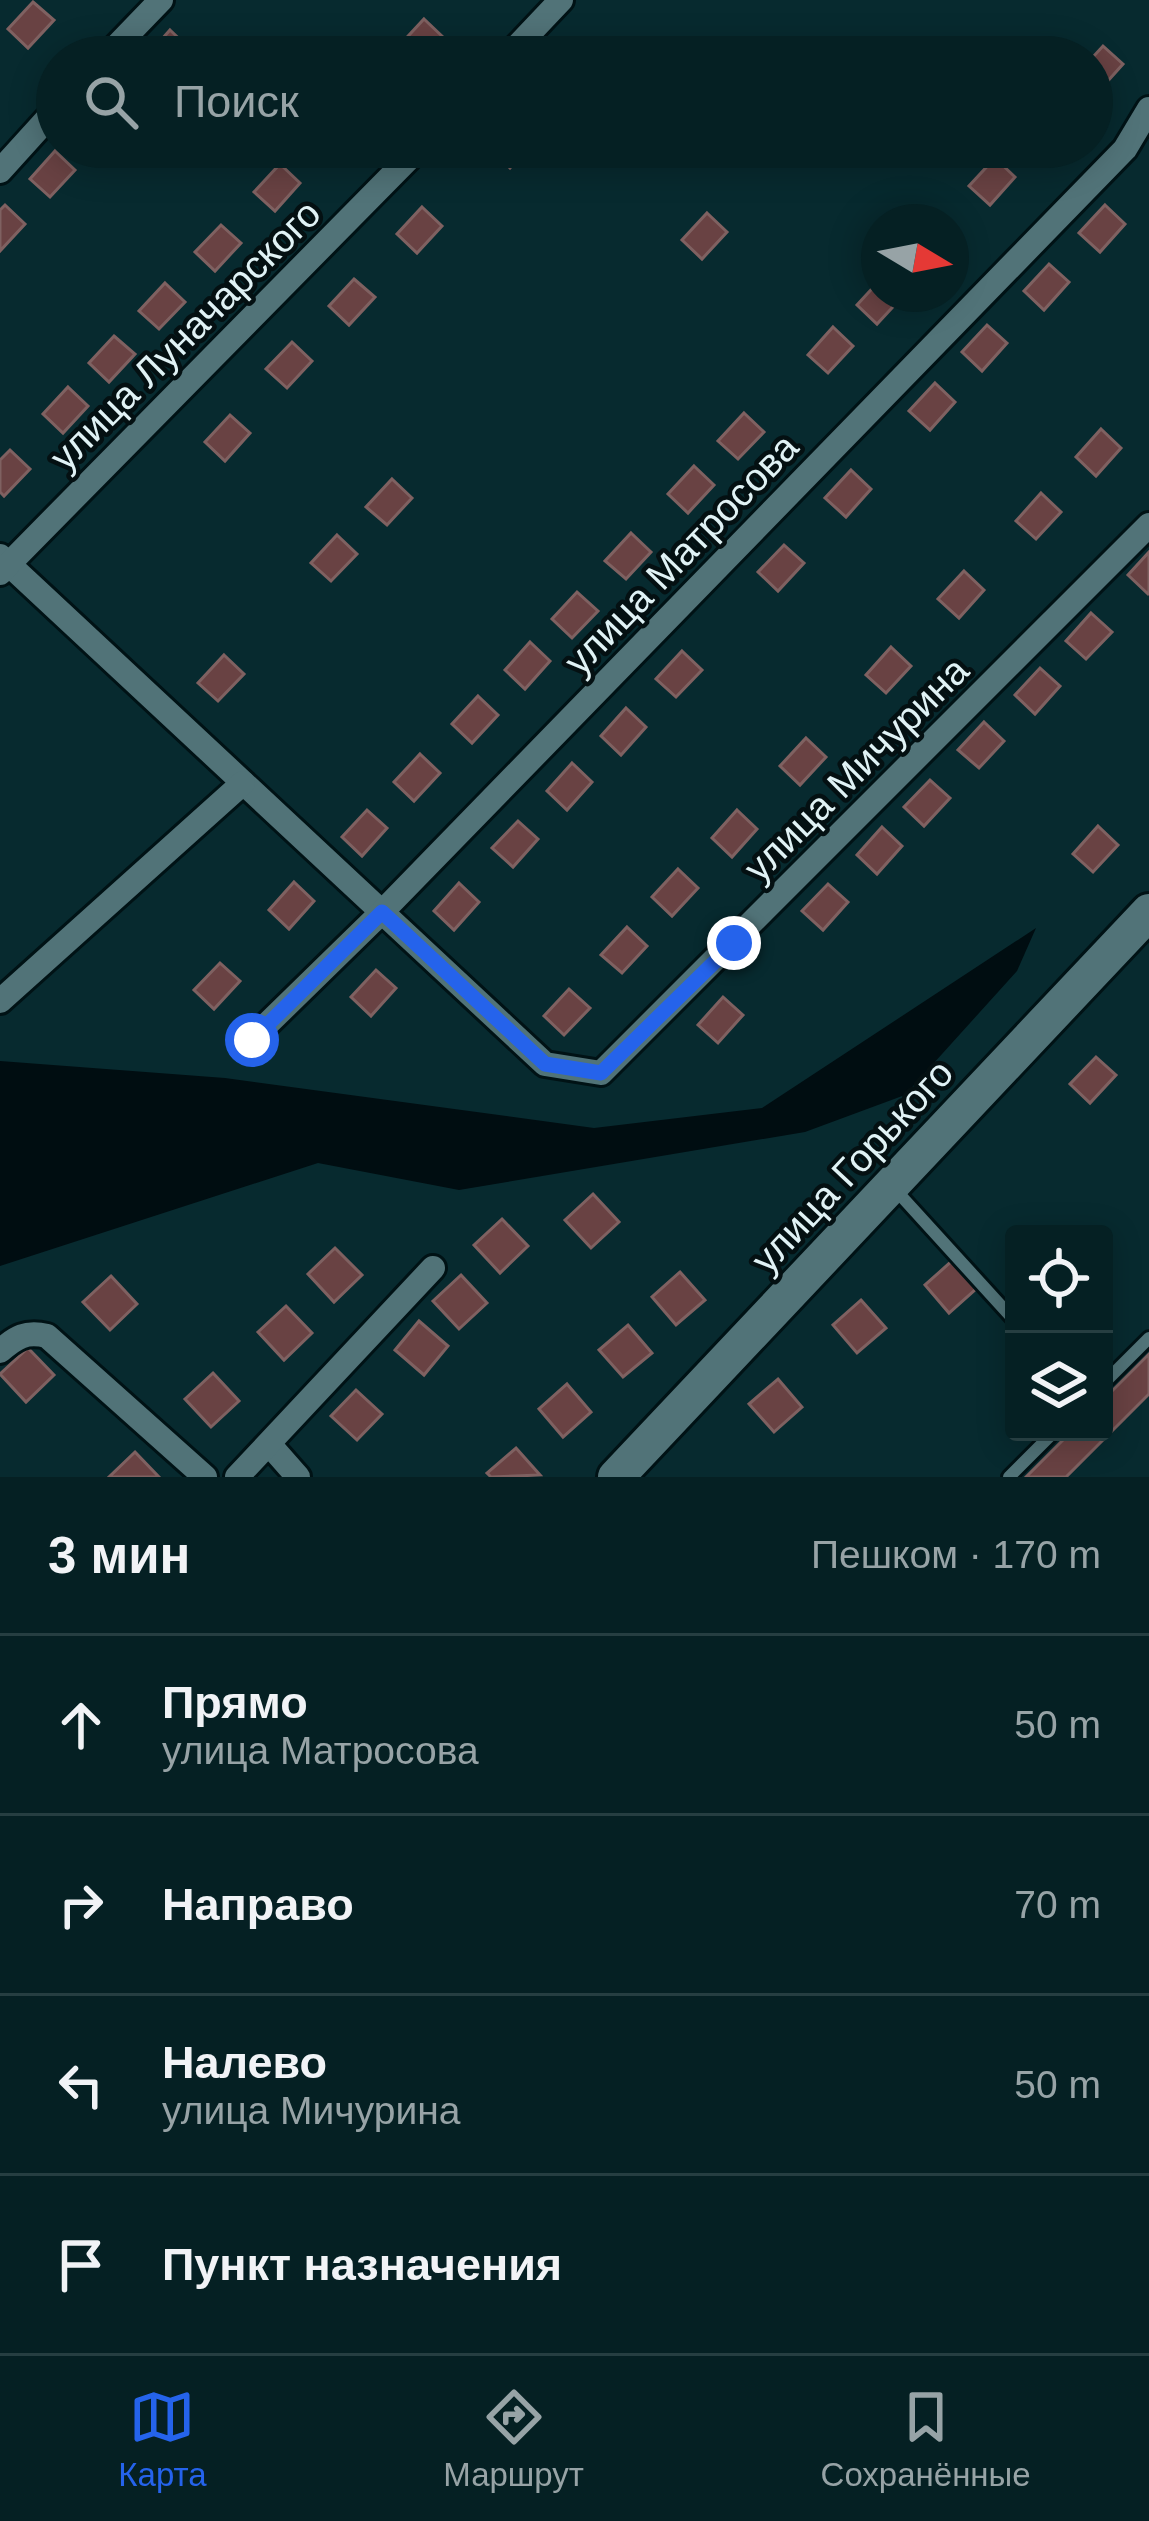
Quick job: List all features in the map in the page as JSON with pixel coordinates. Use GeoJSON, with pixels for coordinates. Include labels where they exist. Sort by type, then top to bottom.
{"type":"FeatureCollection","features":[{"type":"Feature","properties":{"kind":"main road","name":"улица Горького"},"geometry":{"type":"LineString","coordinates":[[616,1477],[1149,912]]}},
{"type":"Feature","properties":{"kind":"street"},"geometry":{"type":"LineString","coordinates":[[126,36],[161,0]]}},
{"type":"Feature","properties":{"kind":"street"},"geometry":{"type":"LineString","coordinates":[[527,36],[561,0]]}},
{"type":"Feature","properties":{"kind":"street","name":"улица Матросова"},"geometry":{"type":"LineString","coordinates":[[1113,162],[1149,109]]}},
{"type":"Feature","properties":{"kind":"street"},"geometry":{"type":"LineString","coordinates":[[0,170],[36,131]]}},
{"type":"Feature","properties":{"kind":"street"},"geometry":{"type":"LineString","coordinates":[[1113,166],[1149,156]]}},
{"type":"Feature","properties":{"kind":"street","name":"улица Луначарского"},"geometry":{"type":"LineString","coordinates":[[3,565],[399,168]]}},
{"type":"Feature","properties":{"kind":"street","name":"улица Матросова"},"geometry":{"type":"LineString","coordinates":[[252,1040],[1107,168]]}},
{"type":"Feature","properties":{"kind":"street","name":"улица Мичурина"},"geometry":{"type":"LineString","coordinates":[[382,912],[545,1064],[601,1073],[1149,525]]}},
{"type":"Feature","properties":{"kind":"street"},"geometry":{"type":"LineString","coordinates":[[3,565],[382,912]]}},
{"type":"Feature","properties":{"kind":"street"},"geometry":{"type":"LineString","coordinates":[[0,1001],[244,783]]}},
{"type":"Feature","properties":{"kind":"street"},"geometry":{"type":"LineString","coordinates":[[238,1477],[434,1268]]}},
{"type":"Feature","properties":{"kind":"street"},"geometry":{"type":"LineString","coordinates":[[0,1351],[14,1338],[32,1332],[47,1336],[205,1477]]}},
{"type":"Feature","properties":{"kind":"street"},"geometry":{"type":"LineString","coordinates":[[269,1444],[298,1477]]}},
{"type":"Feature","properties":{"kind":"lane"},"geometry":{"type":"LineString","coordinates":[[892,1185],[1005,1310]]}},
{"type":"Feature","properties":{"kind":"lane"},"geometry":{"type":"LineString","coordinates":[[1113,1374],[1149,1338]]}},
{"type":"Feature","properties":{"kind":"lane"},"geometry":{"type":"LineString","coordinates":[[1009,1477],[1045,1441]]}},
{"type":"Feature","properties":{"kind":"shaded area"},"geometry":{"type":"Polygon","coordinates":[[[1036,928],[1017,971],[905,1095],[805,1132],[459,1190],[318,1163],[0,1266],[0,1061],[225,1078],[594,1128],[762,1108],[1036,928]]]}},
{"type":"Feature","properties":{"kind":"building"},"geometry":{"type":"Polygon","coordinates":[[[33,2],[54,20],[28,48],[8,29],[33,2]]]}},
{"type":"Feature","properties":{"kind":"building"},"geometry":{"type":"Polygon","coordinates":[[[424,19],[442,36],[408,36],[424,19]]]}},
{"type":"Feature","properties":{"kind":"building"},"geometry":{"type":"Polygon","coordinates":[[[1113,55],[1123,64],[1113,75],[1113,55]]]}},
{"type":"Feature","properties":{"kind":"building"},"geometry":{"type":"Polygon","coordinates":[[[40,168],[75,170],[50,197],[30,179],[40,168]]]}},
{"type":"Feature","properties":{"kind":"building"},"geometry":{"type":"Polygon","coordinates":[[[276,168],[284,168],[300,183],[275,211],[254,192],[276,168]]]}},
{"type":"Feature","properties":{"kind":"building"},"geometry":{"type":"Polygon","coordinates":[[[986,168],[1006,168],[1015,177],[990,205],[969,186],[986,168]]]}},
{"type":"Feature","properties":{"kind":"building"},"geometry":{"type":"Polygon","coordinates":[[[5,205],[25,224],[0,251],[0,210],[5,205]]]}},
{"type":"Feature","properties":{"kind":"building"},"geometry":{"type":"Polygon","coordinates":[[[1105,205],[1125,224],[1100,252],[1079,233],[1105,205]]]}},
{"type":"Feature","properties":{"kind":"building"},"geometry":{"type":"Polygon","coordinates":[[[422,207],[442,226],[417,253],[397,234],[422,207]]]}},
{"type":"Feature","properties":{"kind":"building"},"geometry":{"type":"Polygon","coordinates":[[[707,213],[727,232],[702,259],[682,240],[707,213]]]}},
{"type":"Feature","properties":{"kind":"building"},"geometry":{"type":"Polygon","coordinates":[[[221,225],[241,243],[215,271],[195,252],[221,225]]]}},
{"type":"Feature","properties":{"kind":"building"},"geometry":{"type":"Polygon","coordinates":[[[1049,264],[1069,282],[1044,310],[1024,291],[1049,264]]]}},
{"type":"Feature","properties":{"kind":"building"},"geometry":{"type":"Polygon","coordinates":[[[354,279],[375,297],[349,325],[329,306],[354,279]]]}},
{"type":"Feature","properties":{"kind":"building"},"geometry":{"type":"Polygon","coordinates":[[[165,283],[185,302],[159,329],[139,311],[165,283]]]}},
{"type":"Feature","properties":{"kind":"building"},"geometry":{"type":"Polygon","coordinates":[[[864,312],[888,312],[877,324],[864,312]]]}},
{"type":"Feature","properties":{"kind":"building"},"geometry":{"type":"Polygon","coordinates":[[[987,325],[1007,343],[982,371],[962,352],[987,325]]]}},
{"type":"Feature","properties":{"kind":"building"},"geometry":{"type":"Polygon","coordinates":[[[833,327],[853,346],[828,373],[808,355],[833,327]]]}},
{"type":"Feature","properties":{"kind":"building"},"geometry":{"type":"Polygon","coordinates":[[[114,336],[135,354],[109,382],[89,363],[114,336]]]}},
{"type":"Feature","properties":{"kind":"building"},"geometry":{"type":"Polygon","coordinates":[[[292,342],[312,361],[287,388],[266,369],[292,342]]]}},
{"type":"Feature","properties":{"kind":"building"},"geometry":{"type":"Polygon","coordinates":[[[935,383],[955,402],[930,430],[909,411],[935,383]]]}},
{"type":"Feature","properties":{"kind":"building"},"geometry":{"type":"Polygon","coordinates":[[[68,387],[88,406],[63,433],[43,414],[68,387]]]}},
{"type":"Feature","properties":{"kind":"building"},"geometry":{"type":"Polygon","coordinates":[[[744,413],[764,432],[738,459],[718,441],[744,413]]]}},
{"type":"Feature","properties":{"kind":"building"},"geometry":{"type":"Polygon","coordinates":[[[230,415],[250,433],[225,461],[205,442],[230,415]]]}},
{"type":"Feature","properties":{"kind":"building"},"geometry":{"type":"Polygon","coordinates":[[[1101,429],[1121,448],[1096,476],[1076,457],[1101,429]]]}},
{"type":"Feature","properties":{"kind":"building"},"geometry":{"type":"Polygon","coordinates":[[[10,450],[30,469],[4,496],[0,460],[10,450]]]}},
{"type":"Feature","properties":{"kind":"building"},"geometry":{"type":"Polygon","coordinates":[[[694,466],[714,485],[688,513],[668,494],[694,466]]]}},
{"type":"Feature","properties":{"kind":"building"},"geometry":{"type":"Polygon","coordinates":[[[851,470],[871,489],[846,517],[825,498],[851,470]]]}},
{"type":"Feature","properties":{"kind":"building"},"geometry":{"type":"Polygon","coordinates":[[[392,479],[412,498],[387,525],[366,507],[392,479]]]}},
{"type":"Feature","properties":{"kind":"building"},"geometry":{"type":"Polygon","coordinates":[[[1041,493],[1061,512],[1036,539],[1016,521],[1041,493]]]}},
{"type":"Feature","properties":{"kind":"building"},"geometry":{"type":"Polygon","coordinates":[[[631,533],[651,552],[626,579],[605,561],[631,533]]]}},
{"type":"Feature","properties":{"kind":"building"},"geometry":{"type":"Polygon","coordinates":[[[337,535],[357,554],[331,581],[311,563],[337,535]]]}},
{"type":"Feature","properties":{"kind":"building"},"geometry":{"type":"Polygon","coordinates":[[[784,545],[804,563],[778,591],[758,572],[784,545]]]}},
{"type":"Feature","properties":{"kind":"building"},"geometry":{"type":"Polygon","coordinates":[[[1149,552],[1149,593],[1148,594],[1128,575],[1149,552]]]}},
{"type":"Feature","properties":{"kind":"building"},"geometry":{"type":"Polygon","coordinates":[[[964,571],[984,590],[959,618],[938,599],[964,571]]]}},
{"type":"Feature","properties":{"kind":"building"},"geometry":{"type":"Polygon","coordinates":[[[577,592],[598,611],[572,638],[552,619],[577,592]]]}},
{"type":"Feature","properties":{"kind":"building"},"geometry":{"type":"Polygon","coordinates":[[[1091,613],[1112,632],[1086,659],[1066,641],[1091,613]]]}},
{"type":"Feature","properties":{"kind":"building"},"geometry":{"type":"Polygon","coordinates":[[[530,642],[550,661],[525,689],[505,670],[530,642]]]}},
{"type":"Feature","properties":{"kind":"building"},"geometry":{"type":"Polygon","coordinates":[[[891,647],[911,666],[886,693],[866,675],[891,647]]]}},
{"type":"Feature","properties":{"kind":"building"},"geometry":{"type":"Polygon","coordinates":[[[682,651],[702,670],[676,697],[656,679],[682,651]]]}},
{"type":"Feature","properties":{"kind":"building"},"geometry":{"type":"Polygon","coordinates":[[[224,655],[244,674],[218,701],[198,683],[224,655]]]}},
{"type":"Feature","properties":{"kind":"building"},"geometry":{"type":"Polygon","coordinates":[[[1040,668],[1060,686],[1035,714],[1015,695],[1040,668]]]}},
{"type":"Feature","properties":{"kind":"building"},"geometry":{"type":"Polygon","coordinates":[[[478,696],[498,715],[472,743],[452,724],[478,696]]]}},
{"type":"Feature","properties":{"kind":"building"},"geometry":{"type":"Polygon","coordinates":[[[626,708],[646,727],[621,755],[601,736],[626,708]]]}},
{"type":"Feature","properties":{"kind":"building"},"geometry":{"type":"Polygon","coordinates":[[[984,722],[1004,741],[979,768],[958,750],[984,722]]]}},
{"type":"Feature","properties":{"kind":"building"},"geometry":{"type":"Polygon","coordinates":[[[806,738],[826,757],[800,785],[780,766],[806,738]]]}},
{"type":"Feature","properties":{"kind":"building"},"geometry":{"type":"Polygon","coordinates":[[[420,754],[440,773],[414,801],[394,782],[420,754]]]}},
{"type":"Feature","properties":{"kind":"building"},"geometry":{"type":"Polygon","coordinates":[[[572,763],[592,782],[567,810],[547,791],[572,763]]]}},
{"type":"Feature","properties":{"kind":"building"},"geometry":{"type":"Polygon","coordinates":[[[930,780],[950,798],[924,826],[904,807],[930,780]]]}},
{"type":"Feature","properties":{"kind":"building"},"geometry":{"type":"Polygon","coordinates":[[[367,810],[387,828],[362,856],[342,837],[367,810]]]}},
{"type":"Feature","properties":{"kind":"building"},"geometry":{"type":"Polygon","coordinates":[[[737,810],[757,829],[732,857],[712,838],[737,810]]]}},
{"type":"Feature","properties":{"kind":"building"},"geometry":{"type":"Polygon","coordinates":[[[518,821],[538,839],[513,867],[492,848],[518,821]]]}},
{"type":"Feature","properties":{"kind":"building"},"geometry":{"type":"Polygon","coordinates":[[[1098,826],[1118,845],[1093,872],[1073,854],[1098,826]]]}},
{"type":"Feature","properties":{"kind":"building"},"geometry":{"type":"Polygon","coordinates":[[[882,827],[902,846],[877,874],[857,855],[882,827]]]}},
{"type":"Feature","properties":{"kind":"building"},"geometry":{"type":"Polygon","coordinates":[[[678,869],[698,888],[672,916],[652,897],[678,869]]]}},
{"type":"Feature","properties":{"kind":"building"},"geometry":{"type":"Polygon","coordinates":[[[294,882],[314,901],[289,929],[269,910],[294,882]]]}},
{"type":"Feature","properties":{"kind":"building"},"geometry":{"type":"Polygon","coordinates":[[[459,883],[479,902],[454,930],[434,911],[459,883]]]}},
{"type":"Feature","properties":{"kind":"building"},"geometry":{"type":"Polygon","coordinates":[[[828,884],[848,902],[823,930],[802,911],[828,884]]]}},
{"type":"Feature","properties":{"kind":"building"},"geometry":{"type":"Polygon","coordinates":[[[627,927],[647,946],[622,973],[601,955],[627,927]]]}},
{"type":"Feature","properties":{"kind":"building"},"geometry":{"type":"Polygon","coordinates":[[[220,963],[240,981],[214,1009],[194,990],[220,963]]]}},
{"type":"Feature","properties":{"kind":"building"},"geometry":{"type":"Polygon","coordinates":[[[376,970],[396,988],[371,1016],[351,997],[376,970]]]}},
{"type":"Feature","properties":{"kind":"building"},"geometry":{"type":"Polygon","coordinates":[[[569,989],[590,1008],[564,1035],[544,1016],[569,989]]]}},
{"type":"Feature","properties":{"kind":"building"},"geometry":{"type":"Polygon","coordinates":[[[723,997],[743,1015],[718,1043],[698,1025],[723,997]]]}},
{"type":"Feature","properties":{"kind":"building"},"geometry":{"type":"Polygon","coordinates":[[[1096,1057],[1116,1075],[1090,1103],[1070,1084],[1096,1057]]]}},
{"type":"Feature","properties":{"kind":"building"},"geometry":{"type":"Polygon","coordinates":[[[593,1194],[619,1222],[591,1248],[565,1220],[593,1194]]]}},
{"type":"Feature","properties":{"kind":"building"},"geometry":{"type":"Polygon","coordinates":[[[502,1219],[528,1246],[500,1273],[474,1245],[502,1219]]]}},
{"type":"Feature","properties":{"kind":"building"},"geometry":{"type":"Polygon","coordinates":[[[335,1248],[362,1275],[334,1302],[308,1274],[335,1248]]]}},
{"type":"Feature","properties":{"kind":"building"},"geometry":{"type":"Polygon","coordinates":[[[953,1260],[977,1288],[949,1313],[925,1285],[953,1260]]]}},
{"type":"Feature","properties":{"kind":"building"},"geometry":{"type":"Polygon","coordinates":[[[680,1272],[705,1300],[676,1325],[652,1297],[680,1272]]]}},
{"type":"Feature","properties":{"kind":"building"},"geometry":{"type":"Polygon","coordinates":[[[461,1275],[487,1303],[459,1329],[433,1301],[461,1275]]]}},
{"type":"Feature","properties":{"kind":"building"},"geometry":{"type":"Polygon","coordinates":[[[111,1276],[137,1304],[110,1330],[83,1302],[111,1276]]]}},
{"type":"Feature","properties":{"kind":"building"},"geometry":{"type":"Polygon","coordinates":[[[861,1300],[886,1328],[857,1353],[833,1325],[861,1300]]]}},
{"type":"Feature","properties":{"kind":"building"},"geometry":{"type":"Polygon","coordinates":[[[286,1306],[312,1333],[284,1360],[258,1332],[286,1306]]]}},
{"type":"Feature","properties":{"kind":"building"},"geometry":{"type":"Polygon","coordinates":[[[419,1321],[448,1346],[424,1375],[395,1350],[419,1321]]]}},
{"type":"Feature","properties":{"kind":"building"},"geometry":{"type":"Polygon","coordinates":[[[628,1325],[652,1353],[623,1377],[599,1350],[628,1325]]]}},
{"type":"Feature","properties":{"kind":"building"},"geometry":{"type":"Polygon","coordinates":[[[28,1348],[54,1375],[26,1402],[0,1374],[28,1348]]]}},
{"type":"Feature","properties":{"kind":"building"},"geometry":{"type":"Polygon","coordinates":[[[1149,1354],[1149,1394],[1113,1430],[1113,1390],[1149,1354]]]}},
{"type":"Feature","properties":{"kind":"building"},"geometry":{"type":"Polygon","coordinates":[[[213,1373],[239,1401],[211,1427],[185,1399],[213,1373]]]}},
{"type":"Feature","properties":{"kind":"building"},"geometry":{"type":"Polygon","coordinates":[[[778,1379],[802,1407],[774,1432],[749,1404],[778,1379]]]}},
{"type":"Feature","properties":{"kind":"building"},"geometry":{"type":"Polygon","coordinates":[[[567,1384],[591,1412],[563,1437],[539,1409],[567,1384]]]}},
{"type":"Feature","properties":{"kind":"building"},"geometry":{"type":"Polygon","coordinates":[[[356,1390],[382,1414],[357,1440],[331,1416],[356,1390]]]}},
{"type":"Feature","properties":{"kind":"building"},"geometry":{"type":"Polygon","coordinates":[[[1062,1441],[1102,1441],[1066,1477],[1026,1477],[1062,1441]]]}},
{"type":"Feature","properties":{"kind":"building"},"geometry":{"type":"Polygon","coordinates":[[[516,1448],[540,1475],[491,1477],[487,1473],[516,1448]]]}},
{"type":"Feature","properties":{"kind":"building"},"geometry":{"type":"Polygon","coordinates":[[[135,1452],[159,1477],[109,1477],[135,1452]]]}},
{"type":"Feature","properties":{"kind":"route"},"geometry":{"type":"LineString","coordinates":[[252,1040],[382,912],[545,1064],[601,1073],[734,943]]}}]}
